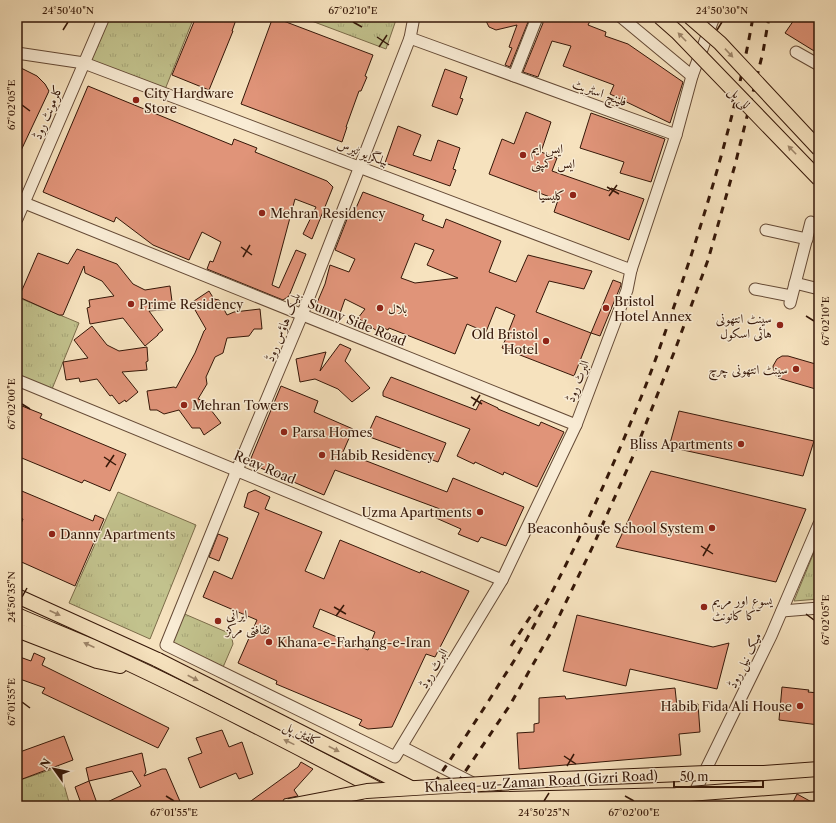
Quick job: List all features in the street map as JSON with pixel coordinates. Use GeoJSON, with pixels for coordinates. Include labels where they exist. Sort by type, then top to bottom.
{"type":"FeatureCollection","features":[{"type":"Feature","properties":{"kind":"main road","name":"للی پل"},"geometry":{"type":"LineString","coordinates":[[660,17],[678,32],[819,179]]}},
{"type":"Feature","properties":{"kind":"main road","name":"للی پل"},"geometry":{"type":"LineString","coordinates":[[690,17],[720,43],[819,149]]}},
{"type":"Feature","properties":{"kind":"main road","name":"کلفٹن پل"},"geometry":{"type":"LineString","coordinates":[[17,596],[158,660],[447,806]]}},
{"type":"Feature","properties":{"kind":"main road"},"geometry":{"type":"LineString","coordinates":[[17,615],[146,672]]}},
{"type":"Feature","properties":{"kind":"main road"},"geometry":{"type":"LineString","coordinates":[[17,630],[97,661],[146,672]]}},
{"type":"Feature","properties":{"kind":"main road","name":"کلفٹن پل"},"geometry":{"type":"LineString","coordinates":[[146,672],[296,746],[410,806]]}},
{"type":"Feature","properties":{"kind":"main road","name":"Khaleeq-uz-Zaman Road (Gizri Road)"},"geometry":{"type":"LineString","coordinates":[[289,806],[367,791],[562,779],[706,773],[764,773],[819,769]]}},
{"type":"Feature","properties":{"kind":"main road","name":"Khaleeq-uz-Zaman Road (Gizri Road)"},"geometry":{"type":"LineString","coordinates":[[367,806],[460,800],[676,795],[819,784]]}},
{"type":"Feature","properties":{"kind":"street","name":"کلرمونٹ روڈ"},"geometry":{"type":"LineString","coordinates":[[17,219],[20,201],[104,17]]}},
{"type":"Feature","properties":{"kind":"street","name":"بلیک ہاؤس روڈ"},"geometry":{"type":"LineString","coordinates":[[395,757],[166,645],[302,315],[361,167],[410,38],[414,17]]}},
{"type":"Feature","properties":{"kind":"street"},"geometry":{"type":"LineString","coordinates":[[621,17],[692,76]]}},
{"type":"Feature","properties":{"kind":"street","name":"البرٹ روڈ"},"geometry":{"type":"LineString","coordinates":[[395,757],[502,580],[576,425],[627,290],[631,270],[676,135],[692,76],[714,17]]}},
{"type":"Feature","properties":{"kind":"street"},"geometry":{"type":"LineString","coordinates":[[514,76],[536,20]]}},
{"type":"Feature","properties":{"kind":"street","name":"فلینچ اسٹریٹ"},"geometry":{"type":"LineString","coordinates":[[410,38],[676,135]]}},
{"type":"Feature","properties":{"kind":"street"},"geometry":{"type":"LineString","coordinates":[[796,52],[819,66]]}},
{"type":"Feature","properties":{"kind":"street","name":"بیلگریو ٹیرس"},"geometry":{"type":"LineString","coordinates":[[17,53],[84,63],[631,270]]}},
{"type":"Feature","properties":{"kind":"street","name":"Sunny Side Road"},"geometry":{"type":"LineString","coordinates":[[20,201],[576,425]]}},
{"type":"Feature","properties":{"kind":"street"},"geometry":{"type":"LineString","coordinates":[[755,289],[790,300],[811,222]]}},
{"type":"Feature","properties":{"kind":"street"},"geometry":{"type":"LineString","coordinates":[[766,230],[807,239]]}},
{"type":"Feature","properties":{"kind":"street"},"geometry":{"type":"LineString","coordinates":[[795,283],[819,290]]}},
{"type":"Feature","properties":{"kind":"street","name":"Reay Road"},"geometry":{"type":"LineString","coordinates":[[17,380],[502,580]]}},
{"type":"Feature","properties":{"kind":"street","name":"میک نیل روڈ"},"geometry":{"type":"LineString","coordinates":[[688,806],[771,636],[819,524]]}},
{"type":"Feature","properties":{"kind":"street"},"geometry":{"type":"LineString","coordinates":[[782,611],[819,608]]}},
{"type":"Feature","properties":{"kind":"street"},"geometry":{"type":"LineString","coordinates":[[402,747],[518,806]]}},
{"type":"Feature","properties":{"kind":"green space"},"geometry":{"type":"Polygon","coordinates":[[[105,17],[194,17],[164,92],[86,62],[105,17]]]}},
{"type":"Feature","properties":{"kind":"green space"},"geometry":{"type":"Polygon","coordinates":[[[301,17],[397,17],[386,49],[301,17]]]}},
{"type":"Feature","properties":{"kind":"green space"},"geometry":{"type":"Polygon","coordinates":[[[17,297],[79,323],[50,394],[17,380],[17,297]]]}},
{"type":"Feature","properties":{"kind":"green space"},"geometry":{"type":"Polygon","coordinates":[[[118,492],[196,525],[150,639],[69,603],[118,492]]]}},
{"type":"Feature","properties":{"kind":"green space"},"geometry":{"type":"Polygon","coordinates":[[[819,540],[819,599],[794,601],[819,540]]]}},
{"type":"Feature","properties":{"kind":"green space"},"geometry":{"type":"Polygon","coordinates":[[[180,612],[231,634],[233,644],[221,672],[166,646],[180,612]]]}},
{"type":"Feature","properties":{"kind":"green space"},"geometry":{"type":"Polygon","coordinates":[[[59,767],[70,806],[17,806],[17,781],[59,767]]]}},
{"type":"Feature","properties":{"kind":"building"},"geometry":{"type":"Polygon","coordinates":[[[196,17],[237,17],[233,31],[209,90],[172,75],[196,17]]]}},
{"type":"Feature","properties":{"kind":"building"},"geometry":{"type":"Polygon","coordinates":[[[273,17],[373,55],[365,76],[367,77],[361,91],[359,91],[342,142],[241,104],[273,17]]]}},
{"type":"Feature","properties":{"kind":"building"},"geometry":{"type":"Polygon","coordinates":[[[484,17],[530,17],[510,67],[505,65],[512,48],[509,47],[517,25],[496,30],[489,27],[484,17]]]}},
{"type":"Feature","properties":{"kind":"building"},"geometry":{"type":"Polygon","coordinates":[[[542,17],[592,17],[588,25],[606,32],[605,36],[628,44],[683,82],[670,123],[610,94],[614,85],[563,66],[571,46],[552,41],[538,77],[523,72],[543,23],[542,17]]]}},
{"type":"Feature","properties":{"kind":"building"},"geometry":{"type":"Polygon","coordinates":[[[796,17],[819,17],[819,54],[785,33],[796,17]]]}},
{"type":"Feature","properties":{"kind":"building"},"geometry":{"type":"Polygon","coordinates":[[[17,66],[37,76],[45,84],[49,91],[17,159],[17,66]]]}},
{"type":"Feature","properties":{"kind":"building"},"geometry":{"type":"Polygon","coordinates":[[[445,69],[467,77],[460,98],[463,99],[457,115],[432,106],[445,69]]]}},
{"type":"Feature","properties":{"kind":"building"},"geometry":{"type":"Polygon","coordinates":[[[88,86],[232,145],[234,139],[257,148],[255,152],[327,181],[333,187],[312,239],[303,234],[316,207],[295,199],[272,285],[279,288],[296,250],[306,254],[289,296],[283,300],[207,269],[210,261],[213,262],[221,242],[202,232],[189,260],[153,245],[116,217],[114,222],[43,192],[88,86]]]}},
{"type":"Feature","properties":{"kind":"building"},"geometry":{"type":"Polygon","coordinates":[[[526,112],[551,122],[541,152],[557,158],[552,171],[609,191],[611,188],[644,199],[629,240],[554,212],[558,200],[489,174],[502,139],[514,144],[526,112]]]}},
{"type":"Feature","properties":{"kind":"building"},"geometry":{"type":"Polygon","coordinates":[[[591,113],[665,139],[651,182],[620,173],[624,162],[580,148],[591,113]]]}},
{"type":"Feature","properties":{"kind":"building"},"geometry":{"type":"Polygon","coordinates":[[[398,126],[421,135],[413,155],[431,161],[438,140],[460,148],[453,169],[456,170],[450,186],[385,163],[398,126]]]}},
{"type":"Feature","properties":{"kind":"building"},"geometry":{"type":"Polygon","coordinates":[[[363,192],[424,215],[422,220],[443,228],[446,219],[501,241],[489,272],[516,282],[528,255],[592,271],[584,289],[549,281],[536,312],[591,333],[574,376],[502,348],[515,315],[496,307],[486,332],[467,324],[455,354],[389,328],[388,330],[384,328],[380,333],[358,318],[365,309],[345,299],[338,319],[314,310],[325,284],[330,265],[349,272],[355,259],[335,250],[349,214],[353,215],[363,192]],[[415,243],[401,278],[415,283],[458,278],[427,265],[434,250],[415,243]]]}},
{"type":"Feature","properties":{"kind":"building"},"geometry":{"type":"Polygon","coordinates":[[[77,249],[117,264],[133,284],[145,290],[170,286],[173,309],[149,311],[163,330],[145,346],[123,318],[90,324],[87,308],[90,307],[89,300],[114,296],[102,281],[85,273],[84,266],[63,315],[59,315],[19,297],[38,253],[68,264],[77,249]]]}},
{"type":"Feature","properties":{"kind":"building","name":"Bristol Hotel Annex"},"geometry":{"type":"Polygon","coordinates":[[[613,280],[621,283],[621,285],[600,336],[591,333],[613,280]]]}},
{"type":"Feature","properties":{"kind":"building"},"geometry":{"type":"Polygon","coordinates":[[[209,291],[214,299],[219,300],[227,315],[234,312],[260,309],[262,329],[254,329],[249,336],[227,338],[223,353],[215,357],[206,377],[207,384],[198,399],[204,401],[221,423],[204,435],[200,428],[192,428],[179,410],[164,414],[157,410],[150,410],[147,391],[174,387],[176,388],[206,329],[191,303],[209,291]]]}},
{"type":"Feature","properties":{"kind":"building"},"geometry":{"type":"Polygon","coordinates":[[[92,326],[107,345],[119,351],[147,347],[147,370],[122,372],[138,392],[126,402],[125,400],[119,404],[112,395],[110,396],[97,379],[80,382],[79,378],[66,380],[63,362],[88,358],[74,340],[92,326]]]}},
{"type":"Feature","properties":{"kind":"building"},"geometry":{"type":"Polygon","coordinates":[[[340,344],[351,349],[345,361],[370,388],[352,402],[338,389],[315,379],[300,382],[296,359],[326,352],[320,371],[340,344]]]}},
{"type":"Feature","properties":{"kind":"building","name":"سینٹ انتھونی چرچ"},"geometry":{"type":"Polygon","coordinates":[[[782,356],[788,356],[819,365],[819,390],[778,378],[774,373],[773,366],[777,359],[782,356]]]}},
{"type":"Feature","properties":{"kind":"building"},"geometry":{"type":"Polygon","coordinates":[[[391,377],[476,410],[481,400],[498,409],[539,426],[541,422],[564,432],[537,487],[504,472],[503,475],[475,462],[474,464],[457,456],[470,429],[383,396],[383,392],[391,377]]]}},
{"type":"Feature","properties":{"kind":"building"},"geometry":{"type":"Polygon","coordinates":[[[281,386],[318,401],[314,412],[353,429],[343,452],[447,492],[453,478],[524,507],[506,546],[481,537],[478,542],[458,534],[461,529],[436,518],[440,509],[335,470],[324,495],[249,463],[281,386]]]}},
{"type":"Feature","properties":{"kind":"building"},"geometry":{"type":"Polygon","coordinates":[[[17,404],[42,414],[40,418],[126,454],[110,491],[84,480],[82,483],[17,456],[17,404]]]}},
{"type":"Feature","properties":{"kind":"building","name":"Bliss Apartments"},"geometry":{"type":"Polygon","coordinates":[[[679,411],[814,441],[803,476],[669,447],[679,411]]]}},
{"type":"Feature","properties":{"kind":"building"},"geometry":{"type":"Polygon","coordinates":[[[376,416],[446,443],[438,462],[367,436],[376,416]]]}},
{"type":"Feature","properties":{"kind":"building","name":"Beaconhouse School System"},"geometry":{"type":"Polygon","coordinates":[[[651,471],[806,509],[776,582],[616,547],[651,471]]]}},
{"type":"Feature","properties":{"kind":"building","name":"Danny Apartments"},"geometry":{"type":"Polygon","coordinates":[[[17,489],[93,521],[95,515],[104,519],[75,586],[17,560],[17,533],[23,519],[17,516],[17,489]]]}},
{"type":"Feature","properties":{"kind":"building"},"geometry":{"type":"Polygon","coordinates":[[[255,490],[270,497],[265,509],[322,532],[305,571],[324,579],[340,540],[420,573],[421,571],[469,591],[435,657],[426,654],[392,727],[368,729],[359,725],[362,720],[276,684],[277,681],[238,663],[257,620],[203,597],[214,571],[232,579],[259,513],[244,507],[248,493],[255,490]],[[320,609],[313,627],[368,650],[375,632],[320,609]]]}},
{"type":"Feature","properties":{"kind":"building"},"geometry":{"type":"Polygon","coordinates":[[[218,534],[228,538],[219,561],[209,557],[218,534]]]}},
{"type":"Feature","properties":{"kind":"building"},"geometry":{"type":"Polygon","coordinates":[[[577,615],[713,647],[729,643],[717,689],[630,669],[626,686],[563,671],[577,615]]]}},
{"type":"Feature","properties":{"kind":"building"},"geometry":{"type":"Polygon","coordinates":[[[34,653],[45,658],[42,665],[169,728],[158,748],[42,693],[45,688],[17,678],[17,656],[31,661],[34,653]]]}},
{"type":"Feature","properties":{"kind":"building","name":"Habib Fida Ali House"},"geometry":{"type":"Polygon","coordinates":[[[782,687],[809,690],[808,692],[819,693],[819,725],[779,720],[782,687]]]}},
{"type":"Feature","properties":{"kind":"building"},"geometry":{"type":"Polygon","coordinates":[[[675,688],[677,707],[698,704],[700,732],[679,734],[681,755],[519,769],[517,733],[534,732],[534,724],[539,723],[539,698],[565,696],[566,699],[675,688]]]}},
{"type":"Feature","properties":{"kind":"building"},"geometry":{"type":"Polygon","coordinates":[[[222,730],[229,747],[242,742],[253,774],[239,779],[236,773],[200,788],[188,758],[202,753],[196,738],[222,730]]]}},
{"type":"Feature","properties":{"kind":"building"},"geometry":{"type":"Polygon","coordinates":[[[64,736],[73,760],[17,781],[17,753],[64,736]]]}},
{"type":"Feature","properties":{"kind":"building"},"geometry":{"type":"Polygon","coordinates":[[[142,753],[146,772],[144,776],[162,769],[166,769],[182,806],[99,806],[141,786],[132,771],[89,781],[86,768],[142,753]]]}},
{"type":"Feature","properties":{"kind":"building"},"geometry":{"type":"Polygon","coordinates":[[[301,762],[313,769],[294,790],[298,796],[284,799],[281,805],[278,806],[244,806],[298,767],[301,762]]]}},
{"type":"Feature","properties":{"kind":"building"},"geometry":{"type":"Polygon","coordinates":[[[89,781],[98,806],[82,806],[75,787],[89,781]]]}},
{"type":"Feature","properties":{"kind":"building"},"geometry":{"type":"Polygon","coordinates":[[[797,794],[819,806],[791,806],[797,794]]]}},
{"type":"Feature","properties":{"kind":"railway"},"geometry":{"type":"LineString","coordinates":[[419,806],[466,736],[521,649],[586,524],[629,428],[661,344],[691,256],[709,197],[734,108],[753,17]]}},
{"type":"Feature","properties":{"kind":"railway"},"geometry":{"type":"LineString","coordinates":[[442,806],[510,705],[553,629],[593,546],[634,454],[675,350],[708,260],[735,165],[763,52],[769,17]]}},
{"type":"Feature","properties":{"kind":"railway"},"geometry":{"type":"LineString","coordinates":[[511,646],[540,602]]}},
{"type":"Feature","properties":{"kind":"place","name":"City Hardware Store"},"geometry":{"type":"Point","coordinates":[136,100]}},
{"type":"Feature","properties":{"kind":"place","name":"ایس ایم ایس کمپنی"},"geometry":{"type":"Point","coordinates":[523,155]}},
{"type":"Feature","properties":{"kind":"place","name":"کلیسیا"},"geometry":{"type":"Point","coordinates":[573,195]}},
{"type":"Feature","properties":{"kind":"place","name":"Mehran Residency"},"geometry":{"type":"Point","coordinates":[262,213]}},
{"type":"Feature","properties":{"kind":"place","name":"Prime Residency"},"geometry":{"type":"Point","coordinates":[131,304]}},
{"type":"Feature","properties":{"kind":"place","name":"بلال"},"geometry":{"type":"Point","coordinates":[380,308]}},
{"type":"Feature","properties":{"kind":"place","name":"Bristol Hotel Annex"},"geometry":{"type":"Point","coordinates":[606,308]}},
{"type":"Feature","properties":{"kind":"place","name":"سینٹ انتھونی ہائی اسکول"},"geometry":{"type":"Point","coordinates":[780,325]}},
{"type":"Feature","properties":{"kind":"place","name":"Old Bristol Hotel"},"geometry":{"type":"Point","coordinates":[546,341]}},
{"type":"Feature","properties":{"kind":"place","name":"سینٹ انتھونی چرچ"},"geometry":{"type":"Point","coordinates":[796,369]}},
{"type":"Feature","properties":{"kind":"place","name":"Mehran Towers"},"geometry":{"type":"Point","coordinates":[184,405]}},
{"type":"Feature","properties":{"kind":"place","name":"Parsa Homes"},"geometry":{"type":"Point","coordinates":[284,432]}},
{"type":"Feature","properties":{"kind":"place","name":"Bliss Apartments"},"geometry":{"type":"Point","coordinates":[741,444]}},
{"type":"Feature","properties":{"kind":"place","name":"Habib Residency"},"geometry":{"type":"Point","coordinates":[322,455]}},
{"type":"Feature","properties":{"kind":"place","name":"Uzma Apartments"},"geometry":{"type":"Point","coordinates":[480,512]}},
{"type":"Feature","properties":{"kind":"place","name":"Beaconhouse School System"},"geometry":{"type":"Point","coordinates":[712,528]}},
{"type":"Feature","properties":{"kind":"place","name":"Danny Apartments"},"geometry":{"type":"Point","coordinates":[52,534]}},
{"type":"Feature","properties":{"kind":"place","name":"یسوع اور مریم کا کانونٹ"},"geometry":{"type":"Point","coordinates":[704,607]}},
{"type":"Feature","properties":{"kind":"place","name":"ایرانی ثقافتی مرکز"},"geometry":{"type":"Point","coordinates":[218,621]}},
{"type":"Feature","properties":{"kind":"place","name":"Khana-e-Farhang-e-Iran"},"geometry":{"type":"Point","coordinates":[269,642]}},
{"type":"Feature","properties":{"kind":"place","name":"Habib Fida Ali House"},"geometry":{"type":"Point","coordinates":[800,706]}}]}
